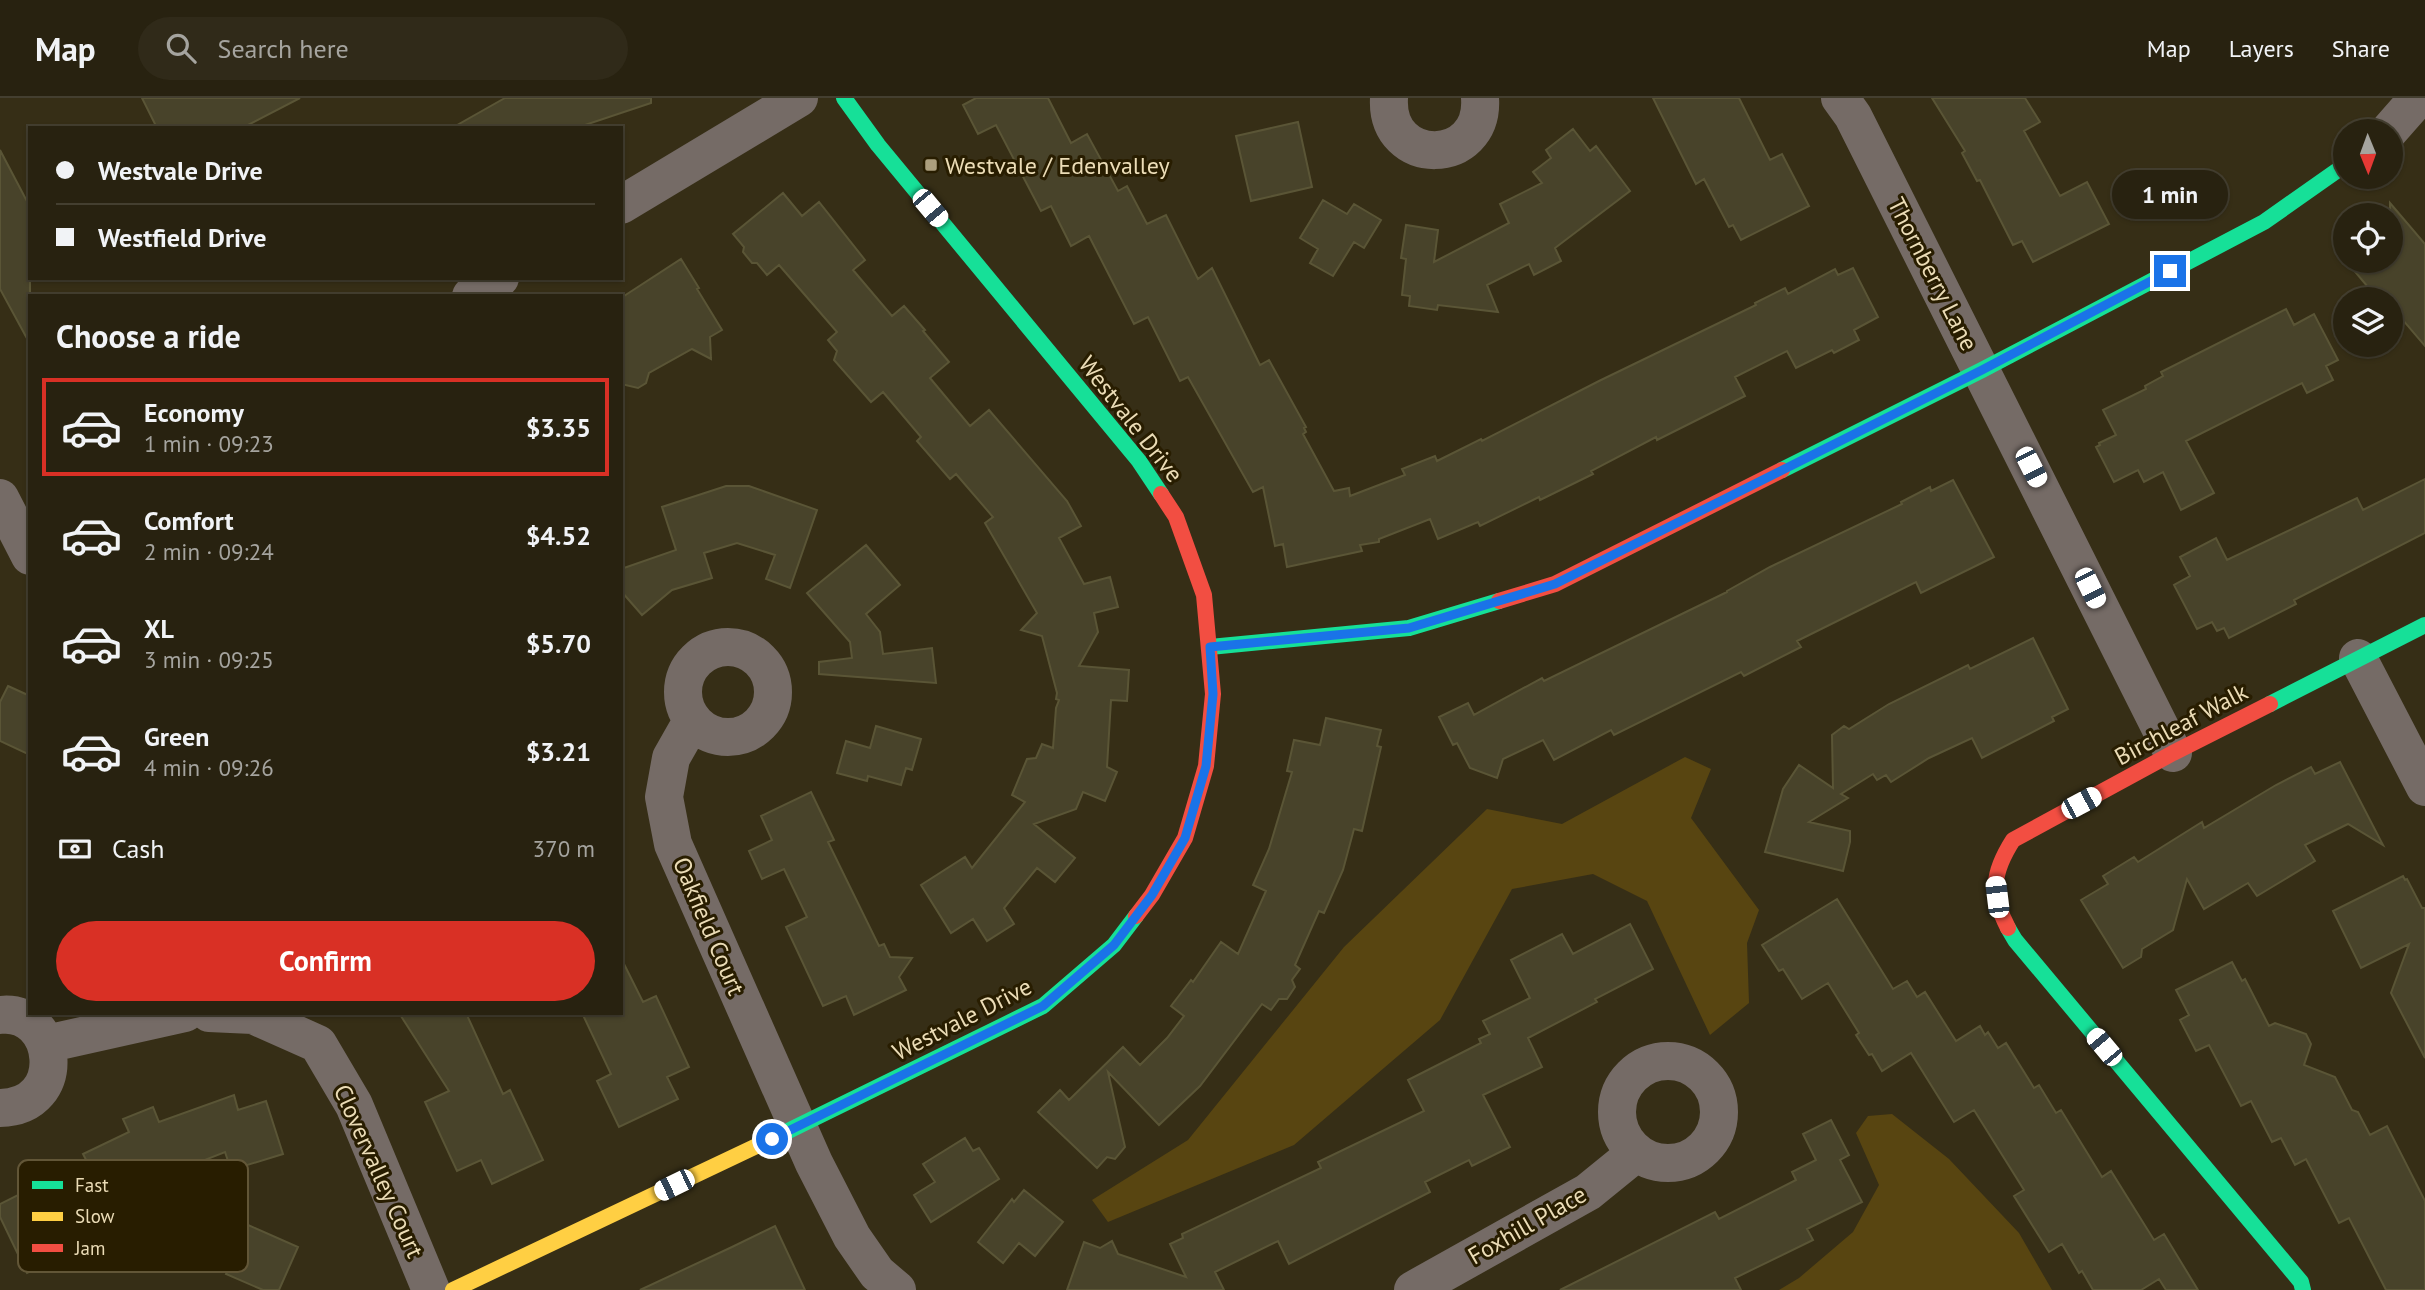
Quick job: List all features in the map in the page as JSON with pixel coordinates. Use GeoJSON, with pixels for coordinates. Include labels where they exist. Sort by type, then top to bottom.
{"type":"FeatureCollection","features":[{"type":"Feature","properties":{"kind":"street"},"geometry":{"type":"LineString","coordinates":[[623,204],[799,98]]}},
{"type":"Feature","properties":{"kind":"street","name":"Westvale Drive"},"geometry":{"type":"LineString","coordinates":[[453,1290],[1043,1006],[1114,945],[1152,895],[1185,838],[1206,766],[1213,694],[1204,595],[1176,517],[1139,461],[878,145],[844,98]]}},
{"type":"Feature","properties":{"kind":"street"},"geometry":{"type":"LineString","coordinates":[[1389,98],[1388,111],[1394,128],[1402,139],[1416,147],[1438,151],[1454,148],[1474,130],[1481,110],[1480,98]]}},
{"type":"Feature","properties":{"kind":"street","name":"Thornberry Lane"},"geometry":{"type":"LineString","coordinates":[[1840,98],[1853,116],[2173,753]]}},
{"type":"Feature","properties":{"kind":"street"},"geometry":{"type":"LineString","coordinates":[[2400,119],[2418,98]]}},
{"type":"Feature","properties":{"kind":"street"},"geometry":{"type":"LineString","coordinates":[[1210,647],[1409,628],[1555,584],[1982,370],[2264,222],[2333,173]]}},
{"type":"Feature","properties":{"kind":"street"},"geometry":{"type":"LineString","coordinates":[[474,294],[497,280]]}},
{"type":"Feature","properties":{"kind":"street"},"geometry":{"type":"LineString","coordinates":[[0,498],[28,552]]}},
{"type":"Feature","properties":{"kind":"street","name":"Birchleaf Walk"},"geometry":{"type":"LineString","coordinates":[[2303,1290],[2301,1282],[2015,940],[1999,912],[1995,882],[2000,859],[2013,840],[2173,753],[2425,625]]}},
{"type":"Feature","properties":{"kind":"street"},"geometry":{"type":"LineString","coordinates":[[2358,658],[2425,786]]}},
{"type":"Feature","properties":{"kind":"street","name":"Oakfield Court"},"geometry":{"type":"LineString","coordinates":[[692,721],[671,758],[664,797],[673,844],[796,1127]]}},
{"type":"Feature","properties":{"kind":"street"},"geometry":{"type":"LineString","coordinates":[[0,1015],[21,1018],[37,1030],[46,1044],[50,1064],[46,1080],[31,1099],[8,1108],[0,1108]]}},
{"type":"Feature","properties":{"kind":"street"},"geometry":{"type":"LineString","coordinates":[[46,1044],[176,1015]]}},
{"type":"Feature","properties":{"kind":"street","name":"Clovervalley Court"},"geometry":{"type":"LineString","coordinates":[[253,1015],[318,1044],[354,1105],[431,1290]]}},
{"type":"Feature","properties":{"kind":"street"},"geometry":{"type":"LineString","coordinates":[[796,1127],[852,1237],[877,1273],[897,1290]]}},
{"type":"Feature","properties":{"kind":"street","name":"Foxhill Place"},"geometry":{"type":"LineString","coordinates":[[1413,1290],[1588,1192],[1636,1153]]}},
{"type":"Feature","properties":{"kind":"shaded area"},"geometry":{"type":"Polygon","coordinates":[[[1685,757],[1711,769],[1691,818],[1759,910],[1747,943],[1749,1003],[1710,1035],[1647,901],[1593,874],[1512,889],[1440,1020],[1294,1145],[1108,1222],[1092,1200],[1188,1140],[1344,947],[1487,809],[1562,824],[1685,757]]]}},
{"type":"Feature","properties":{"kind":"shaded area"},"geometry":{"type":"Polygon","coordinates":[[[1892,1114],[1949,1159],[2019,1233],[2052,1290],[1779,1290],[1799,1278],[1853,1232],[1879,1185],[1856,1133],[1868,1116],[1892,1114]]]}},
{"type":"Feature","properties":{"kind":"building"},"geometry":{"type":"Polygon","coordinates":[[[142,98],[300,98],[246,126],[156,126],[142,98]]]}},
{"type":"Feature","properties":{"kind":"building"},"geometry":{"type":"Polygon","coordinates":[[[505,98],[651,98],[651,103],[582,126],[456,126],[505,98]]]}},
{"type":"Feature","properties":{"kind":"building"},"geometry":{"type":"Polygon","coordinates":[[[976,98],[1048,98],[1071,143],[1087,134],[1118,191],[1127,186],[1147,224],[1166,215],[1198,279],[1212,268],[1260,365],[1269,360],[1306,427],[1303,434],[1334,491],[1349,488],[1350,496],[1405,475],[1402,469],[1435,456],[1437,461],[1481,439],[1482,441],[1756,305],[1755,303],[1785,288],[1788,294],[1835,269],[1838,275],[1853,268],[1878,317],[1854,330],[1859,340],[1834,353],[1832,350],[1796,368],[1787,351],[1735,377],[1745,396],[1657,440],[1656,437],[1591,471],[1593,474],[1540,500],[1539,497],[1480,526],[1478,522],[1438,539],[1430,519],[1379,539],[1379,542],[1360,545],[1362,551],[1287,567],[1283,544],[1275,546],[1263,487],[1253,492],[1188,377],[1180,381],[1148,317],[1134,324],[1089,236],[1071,246],[1051,206],[1041,211],[996,125],[978,134],[963,105],[976,98]]]}},
{"type":"Feature","properties":{"kind":"building"},"geometry":{"type":"Polygon","coordinates":[[[1653,98],[1739,98],[1770,160],[1782,154],[1809,206],[1741,240],[1733,225],[1729,227],[1704,179],[1696,184],[1653,98]]]}},
{"type":"Feature","properties":{"kind":"building"},"geometry":{"type":"Polygon","coordinates":[[[1932,98],[2025,98],[2040,122],[2024,131],[2060,196],[2087,182],[2109,224],[2033,262],[2022,241],[2013,245],[1980,180],[1977,181],[1962,153],[1965,151],[1932,98]]]}},
{"type":"Feature","properties":{"kind":"building"},"geometry":{"type":"Polygon","coordinates":[[[1298,122],[1312,187],[1251,201],[1236,136],[1298,122]]]}},
{"type":"Feature","properties":{"kind":"building"},"geometry":{"type":"Polygon","coordinates":[[[1573,129],[1590,151],[1596,146],[1630,191],[1555,248],[1561,261],[1534,275],[1529,264],[1487,285],[1498,312],[1438,305],[1437,310],[1409,306],[1410,296],[1402,295],[1406,259],[1401,258],[1406,225],[1438,230],[1434,262],[1509,223],[1500,204],[1542,183],[1533,172],[1551,158],[1546,150],[1573,129]]]}},
{"type":"Feature","properties":{"kind":"building"},"geometry":{"type":"Polygon","coordinates":[[[0,150],[28,203],[28,340],[0,289],[0,150]]]}},
{"type":"Feature","properties":{"kind":"building"},"geometry":{"type":"Polygon","coordinates":[[[783,193],[802,216],[819,202],[865,260],[853,270],[892,316],[904,306],[925,330],[923,331],[949,362],[930,378],[970,426],[989,410],[1067,501],[1081,526],[1059,538],[1084,584],[1110,577],[1118,607],[1094,613],[1098,632],[1079,666],[1129,670],[1127,701],[1111,700],[1107,767],[1117,772],[1105,801],[1083,792],[1076,809],[1034,824],[1075,858],[1055,882],[1037,868],[1004,908],[1014,924],[987,941],[973,919],[951,933],[921,885],[965,857],[972,868],[1025,802],[1012,795],[1027,759],[1036,758],[1042,744],[1053,748],[1059,700],[1056,699],[1057,693],[1042,636],[1021,630],[1037,613],[985,523],[993,517],[956,474],[950,479],[917,441],[921,437],[883,392],[871,402],[834,360],[837,351],[828,340],[837,332],[779,265],[767,275],[743,252],[744,247],[733,234],[783,193]]]}},
{"type":"Feature","properties":{"kind":"building"},"geometry":{"type":"Polygon","coordinates":[[[1323,200],[1347,214],[1354,204],[1381,220],[1364,248],[1354,242],[1333,276],[1310,263],[1318,249],[1300,238],[1323,200]]]}},
{"type":"Feature","properties":{"kind":"building"},"geometry":{"type":"Polygon","coordinates":[[[2403,218],[2425,244],[2425,346],[2403,320],[2403,287],[2368,287],[2356,273],[2403,273],[2403,218]]]}},
{"type":"Feature","properties":{"kind":"building"},"geometry":{"type":"Polygon","coordinates":[[[681,259],[722,330],[710,337],[711,359],[692,349],[649,373],[646,383],[638,388],[623,384],[623,297],[681,259]]]}},
{"type":"Feature","properties":{"kind":"building"},"geometry":{"type":"Polygon","coordinates":[[[2286,309],[2294,325],[2314,314],[2333,350],[2333,357],[2338,360],[2326,366],[2333,380],[2307,393],[2302,383],[2186,441],[2214,493],[2181,510],[2163,472],[2144,482],[2138,470],[2114,482],[2096,447],[2116,435],[2103,410],[2146,389],[2145,386],[2163,376],[2161,372],[2286,309]]]}},
{"type":"Feature","properties":{"kind":"building"},"geometry":{"type":"Polygon","coordinates":[[[2425,479],[2425,533],[2294,600],[2296,604],[2229,638],[2224,628],[2217,631],[2212,622],[2197,629],[2174,585],[2190,576],[2180,557],[2216,538],[2227,560],[2357,498],[2363,510],[2425,479]]]}},
{"type":"Feature","properties":{"kind":"building"},"geometry":{"type":"Polygon","coordinates":[[[1953,480],[1994,557],[1921,593],[1916,582],[1797,641],[1801,647],[1744,676],[1741,672],[1614,735],[1611,730],[1554,760],[1543,740],[1503,759],[1497,778],[1470,768],[1457,743],[1453,745],[1439,717],[1468,703],[1474,715],[1542,678],[1544,681],[1727,592],[1770,567],[1902,504],[1901,502],[1930,487],[1931,491],[1953,480]]]}},
{"type":"Feature","properties":{"kind":"building"},"geometry":{"type":"Polygon","coordinates":[[[726,486],[749,486],[817,510],[790,588],[766,579],[775,555],[737,543],[704,553],[712,578],[672,590],[642,615],[623,593],[623,568],[676,550],[662,507],[726,486]]]}},
{"type":"Feature","properties":{"kind":"building"},"geometry":{"type":"Polygon","coordinates":[[[866,545],[900,585],[866,614],[880,632],[883,654],[932,648],[936,683],[819,674],[819,662],[852,658],[850,642],[807,593],[866,545]]]}},
{"type":"Feature","properties":{"kind":"building"},"geometry":{"type":"Polygon","coordinates":[[[2033,638],[2068,709],[2052,717],[2054,721],[1982,758],[1972,738],[1929,758],[1891,782],[1886,775],[1877,780],[1873,774],[1841,794],[1848,798],[1809,822],[1850,831],[1843,871],[1765,852],[1783,789],[1799,765],[1833,788],[1832,735],[1844,726],[1849,729],[1889,704],[1968,665],[1970,669],[2033,638]]]}},
{"type":"Feature","properties":{"kind":"building"},"geometry":{"type":"Polygon","coordinates":[[[8,686],[28,695],[28,754],[0,741],[0,702],[8,686]]]}},
{"type":"Feature","properties":{"kind":"building"},"geometry":{"type":"Polygon","coordinates":[[[1326,718],[1381,730],[1377,746],[1381,747],[1362,831],[1354,829],[1343,870],[1324,913],[1319,911],[1295,965],[1300,969],[1292,980],[1295,987],[1287,999],[1279,999],[1271,1010],[1262,1004],[1200,1086],[1159,1125],[1108,1072],[1125,1147],[1115,1159],[1107,1157],[1097,1168],[1038,1112],[1060,1090],[1069,1100],[1123,1047],[1140,1065],[1184,1016],[1171,1006],[1191,980],[1193,982],[1221,942],[1238,954],[1266,891],[1253,885],[1269,849],[1292,772],[1287,771],[1294,740],[1320,745],[1326,718]]]}},
{"type":"Feature","properties":{"kind":"building"},"geometry":{"type":"Polygon","coordinates":[[[876,726],[921,739],[912,770],[906,768],[901,785],[868,776],[867,781],[837,773],[846,741],[870,748],[876,726]]]}},
{"type":"Feature","properties":{"kind":"building"},"geometry":{"type":"Polygon","coordinates":[[[2340,762],[2383,845],[2348,824],[2305,845],[2315,861],[2257,896],[2248,883],[2204,909],[2187,879],[2173,930],[2142,949],[2141,957],[2123,968],[2081,900],[2108,884],[2103,876],[2134,857],[2138,862],[2202,822],[2204,828],[2311,767],[2315,774],[2340,762]]]}},
{"type":"Feature","properties":{"kind":"building"},"geometry":{"type":"Polygon","coordinates":[[[811,792],[834,840],[828,842],[879,946],[884,944],[890,957],[912,958],[899,977],[906,990],[854,1015],[846,996],[823,1006],[786,927],[807,917],[784,869],[762,879],[749,851],[772,840],[761,816],[811,792]]]}},
{"type":"Feature","properties":{"kind":"building"},"geometry":{"type":"Polygon","coordinates":[[[2403,876],[2422,908],[2425,908],[2425,1058],[2391,993],[2409,944],[2361,968],[2333,911],[2403,876]]]}},
{"type":"Feature","properties":{"kind":"building"},"geometry":{"type":"Polygon","coordinates":[[[1837,899],[1893,989],[1907,981],[1917,997],[1925,992],[1956,1041],[1980,1026],[1985,1035],[1988,1032],[1998,1048],[2006,1043],[2034,1088],[2039,1085],[2056,1113],[2061,1110],[2102,1177],[2111,1171],[2154,1240],[2164,1234],[2198,1290],[2166,1290],[2159,1279],[2141,1290],[2093,1290],[2082,1271],[2079,1273],[2062,1244],[2049,1252],[2014,1196],[2024,1190],[1974,1110],[1954,1122],[1911,1053],[1882,1071],[1856,1035],[1859,1033],[1828,983],[1802,999],[1783,969],[1779,971],[1762,945],[1837,899]]]}},
{"type":"Feature","properties":{"kind":"building"},"geometry":{"type":"Polygon","coordinates":[[[1630,924],[1653,969],[1528,1038],[1542,1067],[1483,1095],[1510,1147],[1472,1166],[1469,1160],[1425,1182],[1430,1192],[1289,1264],[1278,1241],[1215,1272],[1224,1290],[1067,1290],[1084,1242],[1100,1248],[1112,1241],[1118,1254],[1186,1277],[1170,1244],[1183,1238],[1182,1234],[1321,1168],[1318,1162],[1424,1111],[1408,1080],[1481,1043],[1479,1039],[1490,1034],[1483,1021],[1530,998],[1511,960],[1562,934],[1573,954],[1630,924]]]}},
{"type":"Feature","properties":{"kind":"building"},"geometry":{"type":"Polygon","coordinates":[[[623,962],[643,1002],[656,996],[689,1067],[667,1077],[678,1099],[619,1127],[597,1081],[611,1074],[583,1015],[623,1015],[623,962]]]}},
{"type":"Feature","properties":{"kind":"building"},"geometry":{"type":"Polygon","coordinates":[[[2232,962],[2242,981],[2245,979],[2269,1026],[2275,1023],[2306,1034],[2311,1044],[2304,1065],[2335,1077],[2352,1110],[2358,1112],[2370,1135],[2387,1126],[2425,1201],[2425,1290],[2386,1290],[2349,1218],[2339,1223],[2306,1159],[2295,1165],[2281,1138],[2272,1142],[2251,1101],[2241,1106],[2209,1045],[2196,1051],[2180,1020],[2189,1015],[2176,990],[2232,962]]]}},
{"type":"Feature","properties":{"kind":"building"},"geometry":{"type":"Polygon","coordinates":[[[400,1015],[467,1015],[503,1094],[510,1090],[543,1160],[492,1184],[481,1160],[457,1171],[425,1102],[449,1091],[400,1015]]]}},
{"type":"Feature","properties":{"kind":"building"},"geometry":{"type":"Polygon","coordinates":[[[234,1095],[238,1110],[266,1101],[283,1154],[248,1165],[248,1160],[228,1160],[225,1152],[205,1160],[86,1160],[83,1154],[129,1132],[123,1119],[153,1107],[159,1122],[234,1095]]]}},
{"type":"Feature","properties":{"kind":"building"},"geometry":{"type":"Polygon","coordinates":[[[1831,1120],[1849,1155],[1840,1160],[1862,1202],[1807,1229],[1813,1240],[1735,1278],[1741,1290],[1560,1290],[1715,1212],[1719,1219],[1796,1180],[1792,1172],[1816,1160],[1803,1134],[1831,1120]]]}},
{"type":"Feature","properties":{"kind":"building"},"geometry":{"type":"Polygon","coordinates":[[[965,1138],[973,1151],[979,1148],[999,1179],[931,1222],[914,1195],[935,1182],[923,1164],[965,1138]]]}},
{"type":"Feature","properties":{"kind":"building"},"geometry":{"type":"Polygon","coordinates":[[[1024,1190],[1063,1222],[1035,1256],[1019,1243],[1003,1263],[978,1242],[1012,1199],[1014,1202],[1024,1190]]]}},
{"type":"Feature","properties":{"kind":"building"},"geometry":{"type":"Polygon","coordinates":[[[18,1195],[18,1254],[0,1217],[0,1204],[18,1195]]]}},
{"type":"Feature","properties":{"kind":"building"},"geometry":{"type":"Polygon","coordinates":[[[248,1225],[298,1247],[279,1290],[263,1290],[226,1274],[248,1272],[248,1225]]]}},
{"type":"Feature","properties":{"kind":"building"},"geometry":{"type":"Polygon","coordinates":[[[775,1226],[805,1290],[640,1290],[732,1247],[775,1226]]]}},
{"type":"Feature","properties":{"kind":"traffic: fast"},"geometry":{"type":"LineString","coordinates":[[844,98],[878,145],[1139,461],[1161,494]]}},
{"type":"Feature","properties":{"kind":"traffic: fast"},"geometry":{"type":"LineString","coordinates":[[1782,470],[1982,370],[2264,222],[2333,173]]}},
{"type":"Feature","properties":{"kind":"traffic: fast"},"geometry":{"type":"LineString","coordinates":[[1210,647],[1409,628],[1499,601]]}},
{"type":"Feature","properties":{"kind":"traffic: fast"},"geometry":{"type":"LineString","coordinates":[[2270,704],[2425,625]]}},
{"type":"Feature","properties":{"kind":"traffic: fast"},"geometry":{"type":"LineString","coordinates":[[784,1133],[1043,1006],[1114,945],[1136,916]]}},
{"type":"Feature","properties":{"kind":"traffic: fast"},"geometry":{"type":"LineString","coordinates":[[2008,928],[2015,940],[2301,1282],[2303,1290]]}},
{"type":"Feature","properties":{"kind":"traffic: slow"},"geometry":{"type":"LineString","coordinates":[[453,1290],[784,1133]]}},
{"type":"Feature","properties":{"kind":"traffic: jam"},"geometry":{"type":"LineString","coordinates":[[1499,601],[1555,584],[1782,470]]}},
{"type":"Feature","properties":{"kind":"traffic: jam"},"geometry":{"type":"LineString","coordinates":[[1136,916],[1152,895],[1185,838],[1206,766],[1213,694],[1204,595],[1176,517],[1161,494]]}},
{"type":"Feature","properties":{"kind":"traffic: jam"},"geometry":{"type":"LineString","coordinates":[[2008,928],[1998,904],[1996,883],[1997,873],[2013,840],[2270,704]]}},
{"type":"Feature","properties":{"kind":"place","name":"Westvale / Edenvalley"},"geometry":{"type":"Point","coordinates":[931,165]}},
{"type":"Feature","properties":{"kind":"route"},"geometry":{"type":"LineString","coordinates":[[772,1139],[1043,1006],[1114,945],[1152,895],[1185,838],[1206,766],[1213,694],[1210,647],[1409,628],[1555,584],[1982,370],[2170,271]]}}]}
